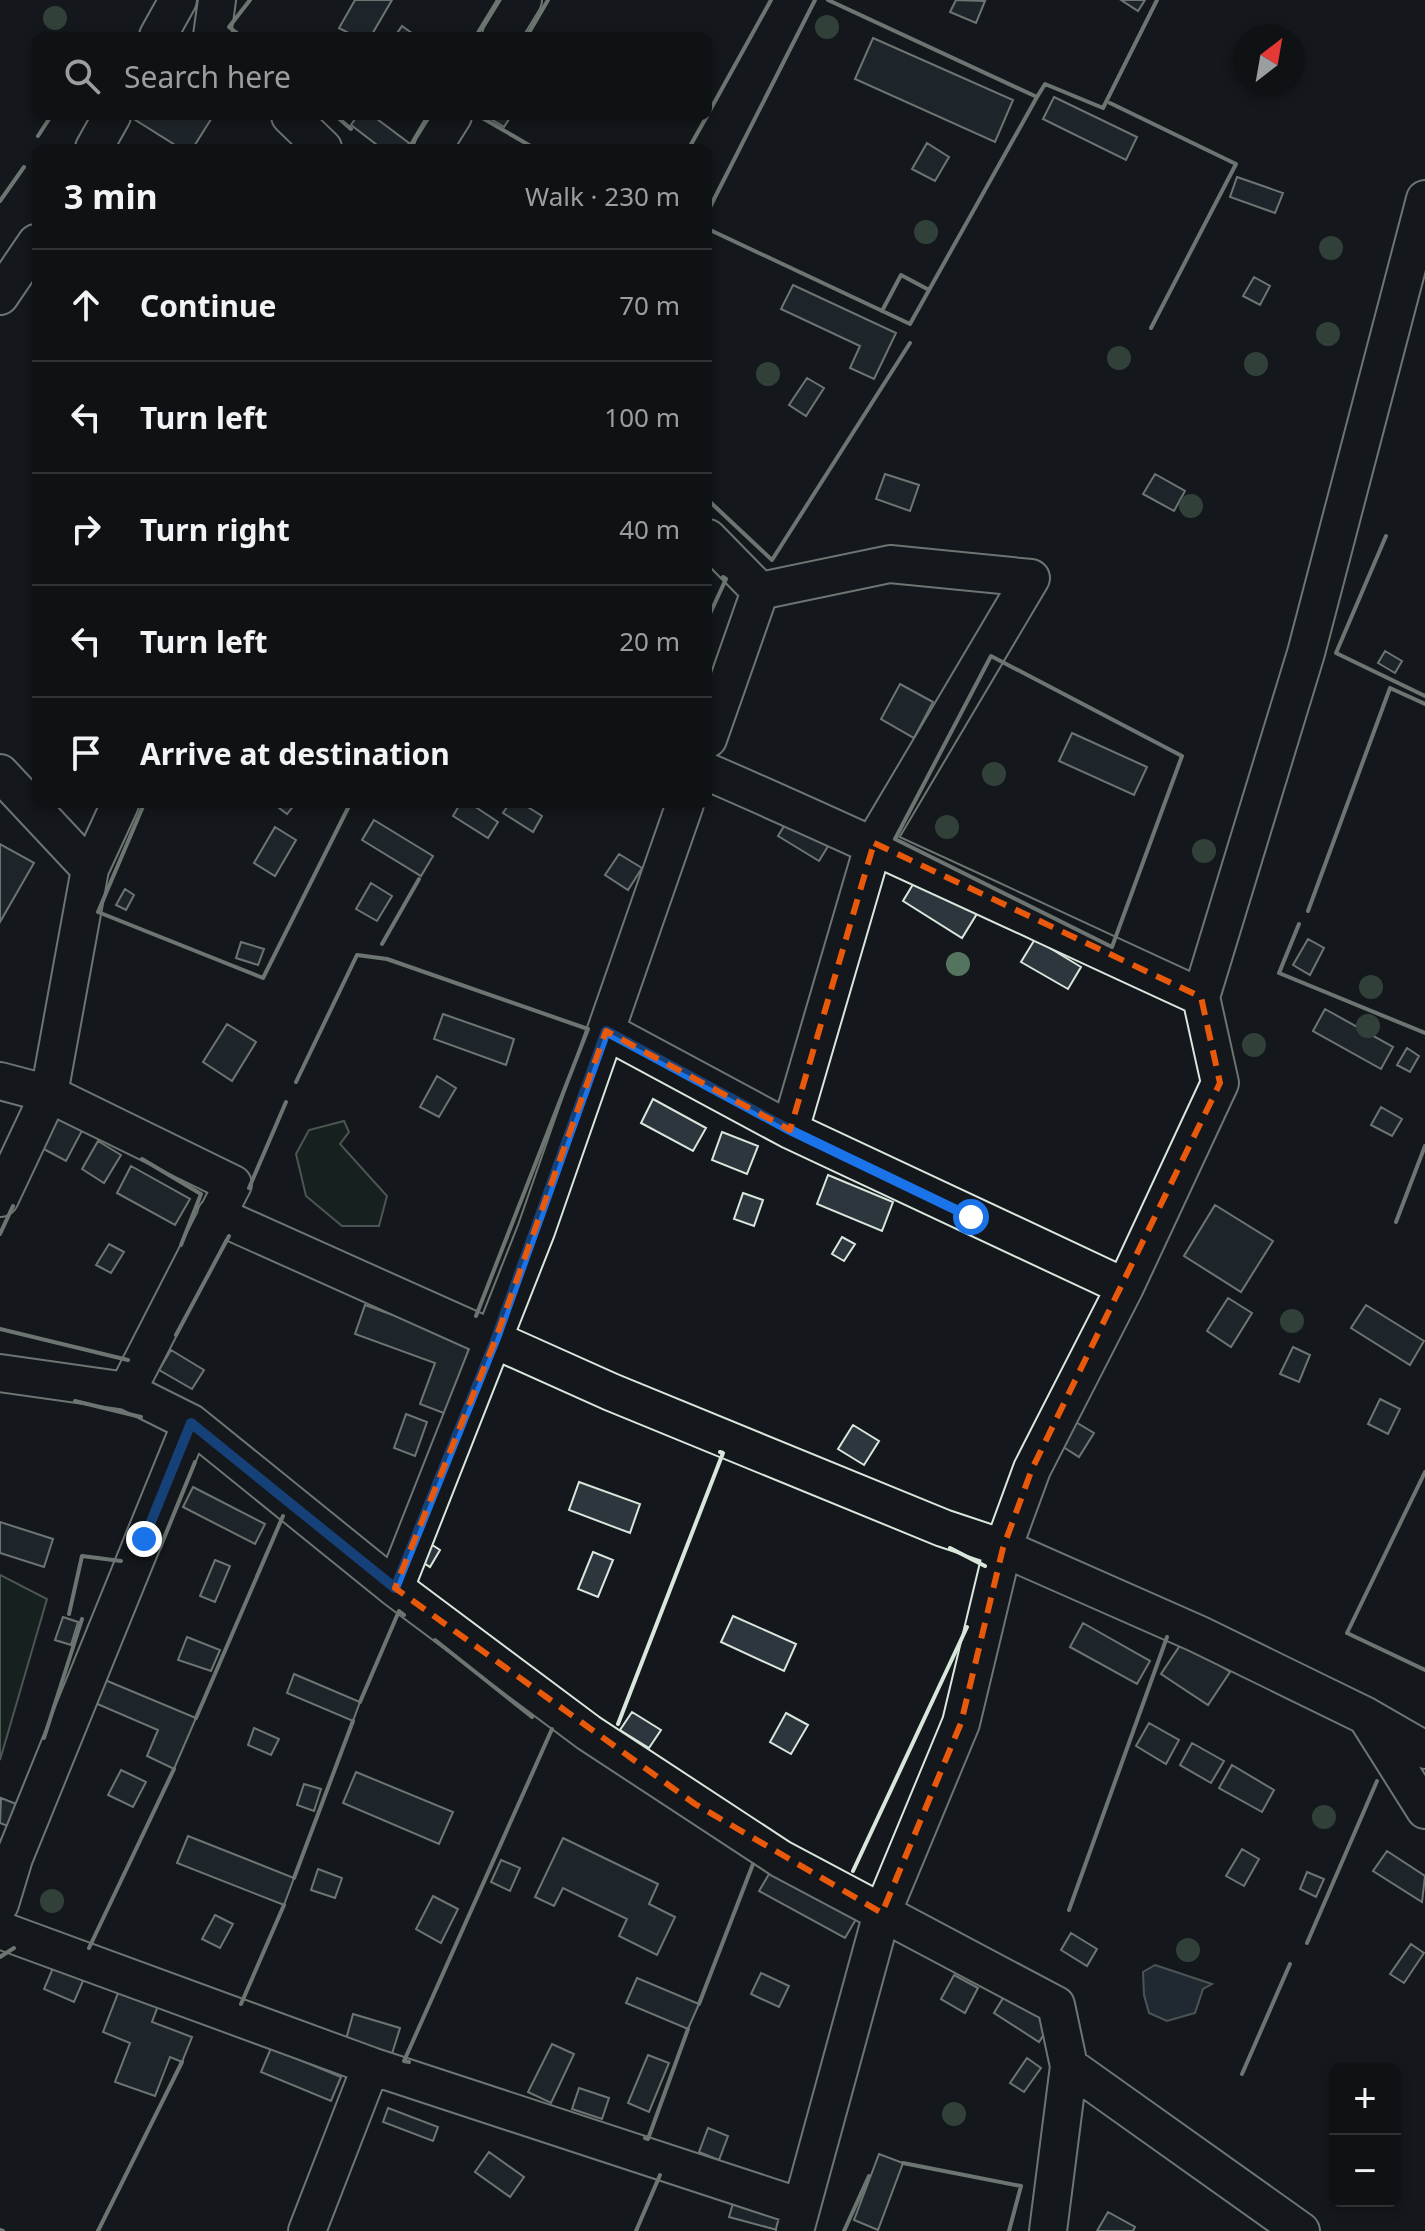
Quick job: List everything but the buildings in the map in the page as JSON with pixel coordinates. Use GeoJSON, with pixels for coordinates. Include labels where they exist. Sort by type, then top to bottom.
{"type":"FeatureCollection","features":[{"type":"Feature","properties":{"kind":"street"},"geometry":{"type":"LineString","coordinates":[[160,32],[178,0]]}},
{"type":"Feature","properties":{"kind":"street"},"geometry":{"type":"LineString","coordinates":[[213,32],[217,0]]}},
{"type":"Feature","properties":{"kind":"street"},"geometry":{"type":"LineString","coordinates":[[503,32],[523,0]]}},
{"type":"Feature","properties":{"kind":"street"},"geometry":{"type":"LineString","coordinates":[[96,144],[110,120]]}},
{"type":"Feature","properties":{"kind":"street"},"geometry":{"type":"LineString","coordinates":[[294,120],[319,144]]}},
{"type":"Feature","properties":{"kind":"street"},"geometry":{"type":"LineString","coordinates":[[436,144],[450,120]]}},
{"type":"Feature","properties":{"kind":"street"},"geometry":{"type":"LineString","coordinates":[[0,1930],[798,2219],[882,1913],[961,1723],[1003,1548],[1032,1469],[1125,1287],[1220,1083],[1201,997],[1306,653],[1425,199]]}},
{"type":"Feature","properties":{"kind":"street"},"geometry":{"type":"LineString","coordinates":[[0,296],[32,249]]}},
{"type":"Feature","properties":{"kind":"street"},"geometry":{"type":"LineString","coordinates":[[712,542],[760,591]]}},
{"type":"Feature","properties":{"kind":"street"},"geometry":{"type":"LineString","coordinates":[[760,591],[890,564],[1031,578],[874,843],[790,1130]]}},
{"type":"Feature","properties":{"kind":"street"},"geometry":{"type":"LineString","coordinates":[[712,728],[760,591]]}},
{"type":"Feature","properties":{"kind":"street"},"geometry":{"type":"LineString","coordinates":[[0,773],[32,807]]}},
{"type":"Feature","properties":{"kind":"street"},"geometry":{"type":"LineString","coordinates":[[712,774],[874,843],[995,904],[1201,997]]}},
{"type":"Feature","properties":{"kind":"street"},"geometry":{"type":"LineString","coordinates":[[33,808],[90,869]]}},
{"type":"Feature","properties":{"kind":"street"},"geometry":{"type":"LineString","coordinates":[[0,1198],[49,1094],[90,869],[118,808]]}},
{"type":"Feature","properties":{"kind":"street"},"geometry":{"type":"LineString","coordinates":[[395,1588],[496,1338],[684,808]]}},
{"type":"Feature","properties":{"kind":"street"},"geometry":{"type":"LineString","coordinates":[[606,1031],[790,1130],[1125,1287]]}},
{"type":"Feature","properties":{"kind":"street"},"geometry":{"type":"LineString","coordinates":[[0,1081],[49,1094],[233,1184],[127,1391]]}},
{"type":"Feature","properties":{"kind":"street"},"geometry":{"type":"LineString","coordinates":[[216,1215],[611,1392],[943,1528],[1003,1548],[1198,1634],[1366,1716],[1425,1750]]}},
{"type":"Feature","properties":{"kind":"street"},"geometry":{"type":"LineString","coordinates":[[0,1373],[127,1391],[191,1423],[395,1588],[589,1733],[669,1787],[781,1859],[1056,2005],[1069,2066],[1048,2231]]}},
{"type":"Feature","properties":{"kind":"street"},"geometry":{"type":"LineString","coordinates":[[0,1904],[14,1858],[191,1423]]}},
{"type":"Feature","properties":{"kind":"street"},"geometry":{"type":"LineString","coordinates":[[1366,1716],[1425,1810]]}},
{"type":"Feature","properties":{"kind":"street"},"geometry":{"type":"LineString","coordinates":[[307,2231],[371,2066]]}},
{"type":"Feature","properties":{"kind":"street"},"geometry":{"type":"LineString","coordinates":[[1069,2066],[1301,2231]]}},
{"type":"Feature","properties":{"kind":"highlighted area"},"geometry":{"type":"Polygon","coordinates":[[[874,843],[1201,997],[1220,1083],[1032,1469],[1003,1548],[961,1723],[882,1913],[695,1804],[395,1588],[496,1338],[606,1031],[790,1130],[874,843]]]}},
{"type":"Feature","properties":{"kind":"green space"},"geometry":{"type":"Polygon","coordinates":[[[344,1121],[349,1132],[340,1144],[387,1196],[379,1226],[342,1226],[306,1196],[296,1154],[309,1130],[344,1121]]]}},
{"type":"Feature","properties":{"kind":"green space"},"geometry":{"type":"Polygon","coordinates":[[[0,1575],[47,1599],[0,1760],[0,1575]]]}},
{"type":"Feature","properties":{"kind":"water"},"geometry":{"type":"Polygon","coordinates":[[[1155,1965],[1212,1984],[1203,1989],[1195,2013],[1167,2021],[1149,2013],[1143,1972],[1155,1965]]]}},
{"type":"Feature","properties":{"kind":"wall"},"geometry":{"type":"LineString","coordinates":[[236,32],[229,27],[250,0]]}},
{"type":"Feature","properties":{"kind":"wall"},"geometry":{"type":"LineString","coordinates":[[478,32],[498,0]]}},
{"type":"Feature","properties":{"kind":"wall"},"geometry":{"type":"LineString","coordinates":[[529,32],[548,0]]}},
{"type":"Feature","properties":{"kind":"wall"},"geometry":{"type":"LineString","coordinates":[[712,107],[771,0]]}},
{"type":"Feature","properties":{"kind":"wall"},"geometry":{"type":"LineString","coordinates":[[712,203],[815,0]]}},
{"type":"Feature","properties":{"kind":"wall"},"geometry":{"type":"LineString","coordinates":[[828,0],[1037,97],[1045,84],[1103,108],[1157,0]]}},
{"type":"Feature","properties":{"kind":"wall"},"geometry":{"type":"LineString","coordinates":[[712,231],[910,324],[1037,97]]}},
{"type":"Feature","properties":{"kind":"wall"},"geometry":{"type":"LineString","coordinates":[[1110,103],[1236,164],[1151,328]]}},
{"type":"Feature","properties":{"kind":"wall"},"geometry":{"type":"LineString","coordinates":[[38,136],[48,120]]}},
{"type":"Feature","properties":{"kind":"wall"},"geometry":{"type":"LineString","coordinates":[[341,120],[351,129]]}},
{"type":"Feature","properties":{"kind":"wall"},"geometry":{"type":"LineString","coordinates":[[412,143],[426,120]]}},
{"type":"Feature","properties":{"kind":"wall"},"geometry":{"type":"LineString","coordinates":[[486,120],[527,144]]}},
{"type":"Feature","properties":{"kind":"wall"},"geometry":{"type":"LineString","coordinates":[[691,144],[705,120]]}},
{"type":"Feature","properties":{"kind":"wall"},"geometry":{"type":"LineString","coordinates":[[0,201],[24,167]]}},
{"type":"Feature","properties":{"kind":"wall"},"geometry":{"type":"LineString","coordinates":[[882,311],[901,275],[929,290]]}},
{"type":"Feature","properties":{"kind":"wall"},"geometry":{"type":"LineString","coordinates":[[712,504],[772,560],[910,343]]}},
{"type":"Feature","properties":{"kind":"wall"},"geometry":{"type":"LineString","coordinates":[[1386,536],[1336,653],[1425,696]]}},
{"type":"Feature","properties":{"kind":"wall"},"geometry":{"type":"LineString","coordinates":[[712,609],[726,579],[723,577]]}},
{"type":"Feature","properties":{"kind":"wall"},"geometry":{"type":"LineString","coordinates":[[991,656],[1182,756],[1112,947],[895,839],[991,656]]}},
{"type":"Feature","properties":{"kind":"wall"},"geometry":{"type":"LineString","coordinates":[[1308,911],[1390,688],[1425,704]]}},
{"type":"Feature","properties":{"kind":"wall"},"geometry":{"type":"LineString","coordinates":[[142,808],[98,912],[263,978],[348,808]]}},
{"type":"Feature","properties":{"kind":"wall"},"geometry":{"type":"LineString","coordinates":[[382,944],[419,879]]}},
{"type":"Feature","properties":{"kind":"wall"},"geometry":{"type":"LineString","coordinates":[[1299,924],[1279,973],[1425,1033]]}},
{"type":"Feature","properties":{"kind":"wall"},"geometry":{"type":"LineString","coordinates":[[296,1082],[357,955],[387,959],[588,1029],[476,1316]]}},
{"type":"Feature","properties":{"kind":"wall"},"geometry":{"type":"LineString","coordinates":[[249,1188],[286,1102]]}},
{"type":"Feature","properties":{"kind":"wall"},"geometry":{"type":"LineString","coordinates":[[1396,1222],[1425,1146]]}},
{"type":"Feature","properties":{"kind":"wall"},"geometry":{"type":"LineString","coordinates":[[142,1159],[201,1194],[181,1245]]}},
{"type":"Feature","properties":{"kind":"wall"},"geometry":{"type":"LineString","coordinates":[[0,1234],[13,1206]]}},
{"type":"Feature","properties":{"kind":"wall"},"geometry":{"type":"LineString","coordinates":[[176,1335],[229,1236]]}},
{"type":"Feature","properties":{"kind":"wall"},"geometry":{"type":"LineString","coordinates":[[0,1329],[128,1360]]}},
{"type":"Feature","properties":{"kind":"wall"},"geometry":{"type":"LineString","coordinates":[[75,1401],[141,1417]]}},
{"type":"Feature","properties":{"kind":"wall"},"geometry":{"type":"LineString","coordinates":[[618,1724],[723,1453],[720,1452]]}},
{"type":"Feature","properties":{"kind":"wall"},"geometry":{"type":"LineString","coordinates":[[160,1548],[195,1462]]}},
{"type":"Feature","properties":{"kind":"wall"},"geometry":{"type":"LineString","coordinates":[[1425,1472],[1347,1633],[1425,1670]]}},
{"type":"Feature","properties":{"kind":"wall"},"geometry":{"type":"LineString","coordinates":[[196,1718],[283,1516]]}},
{"type":"Feature","properties":{"kind":"wall"},"geometry":{"type":"LineString","coordinates":[[950,1548],[985,1566]]}},
{"type":"Feature","properties":{"kind":"wall"},"geometry":{"type":"LineString","coordinates":[[69,1614],[82,1556],[121,1561]]}},
{"type":"Feature","properties":{"kind":"wall"},"geometry":{"type":"LineString","coordinates":[[360,1702],[399,1611],[404,1615]]}},
{"type":"Feature","properties":{"kind":"wall"},"geometry":{"type":"LineString","coordinates":[[44,1738],[82,1619]]}},
{"type":"Feature","properties":{"kind":"wall"},"geometry":{"type":"LineString","coordinates":[[853,1871],[967,1627]]}},
{"type":"Feature","properties":{"kind":"wall"},"geometry":{"type":"LineString","coordinates":[[1069,1910],[1167,1637]]}},
{"type":"Feature","properties":{"kind":"wall"},"geometry":{"type":"LineString","coordinates":[[435,1640],[532,1717]]}},
{"type":"Feature","properties":{"kind":"wall"},"geometry":{"type":"LineString","coordinates":[[294,1878],[353,1721]]}},
{"type":"Feature","properties":{"kind":"wall"},"geometry":{"type":"LineString","coordinates":[[409,2062],[404,2061],[552,1729]]}},
{"type":"Feature","properties":{"kind":"wall"},"geometry":{"type":"LineString","coordinates":[[89,1948],[174,1769]]}},
{"type":"Feature","properties":{"kind":"wall"},"geometry":{"type":"LineString","coordinates":[[1307,1943],[1377,1781]]}},
{"type":"Feature","properties":{"kind":"wall"},"geometry":{"type":"LineString","coordinates":[[699,2004],[753,1864]]}},
{"type":"Feature","properties":{"kind":"wall"},"geometry":{"type":"LineString","coordinates":[[241,2004],[284,1905]]}},
{"type":"Feature","properties":{"kind":"wall"},"geometry":{"type":"LineString","coordinates":[[0,1957],[14,1948]]}},
{"type":"Feature","properties":{"kind":"wall"},"geometry":{"type":"LineString","coordinates":[[1242,2074],[1290,1964]]}},
{"type":"Feature","properties":{"kind":"wall"},"geometry":{"type":"LineString","coordinates":[[645,2138],[648,2139],[688,2029]]}},
{"type":"Feature","properties":{"kind":"wall"},"geometry":{"type":"LineString","coordinates":[[98,2231],[182,2062]]}},
{"type":"Feature","properties":{"kind":"wall"},"geometry":{"type":"LineString","coordinates":[[903,2163],[1021,2186],[1009,2231]]}},
{"type":"Feature","properties":{"kind":"wall"},"geometry":{"type":"LineString","coordinates":[[636,2231],[660,2175]]}},
{"type":"Feature","properties":{"kind":"wall"},"geometry":{"type":"LineString","coordinates":[[844,2231],[869,2176]]}},
{"type":"Feature","properties":{"kind":"route"},"geometry":{"type":"LineString","coordinates":[[144,1539],[191,1423],[395,1588],[496,1338],[606,1031],[790,1130],[971,1217]]}}]}
